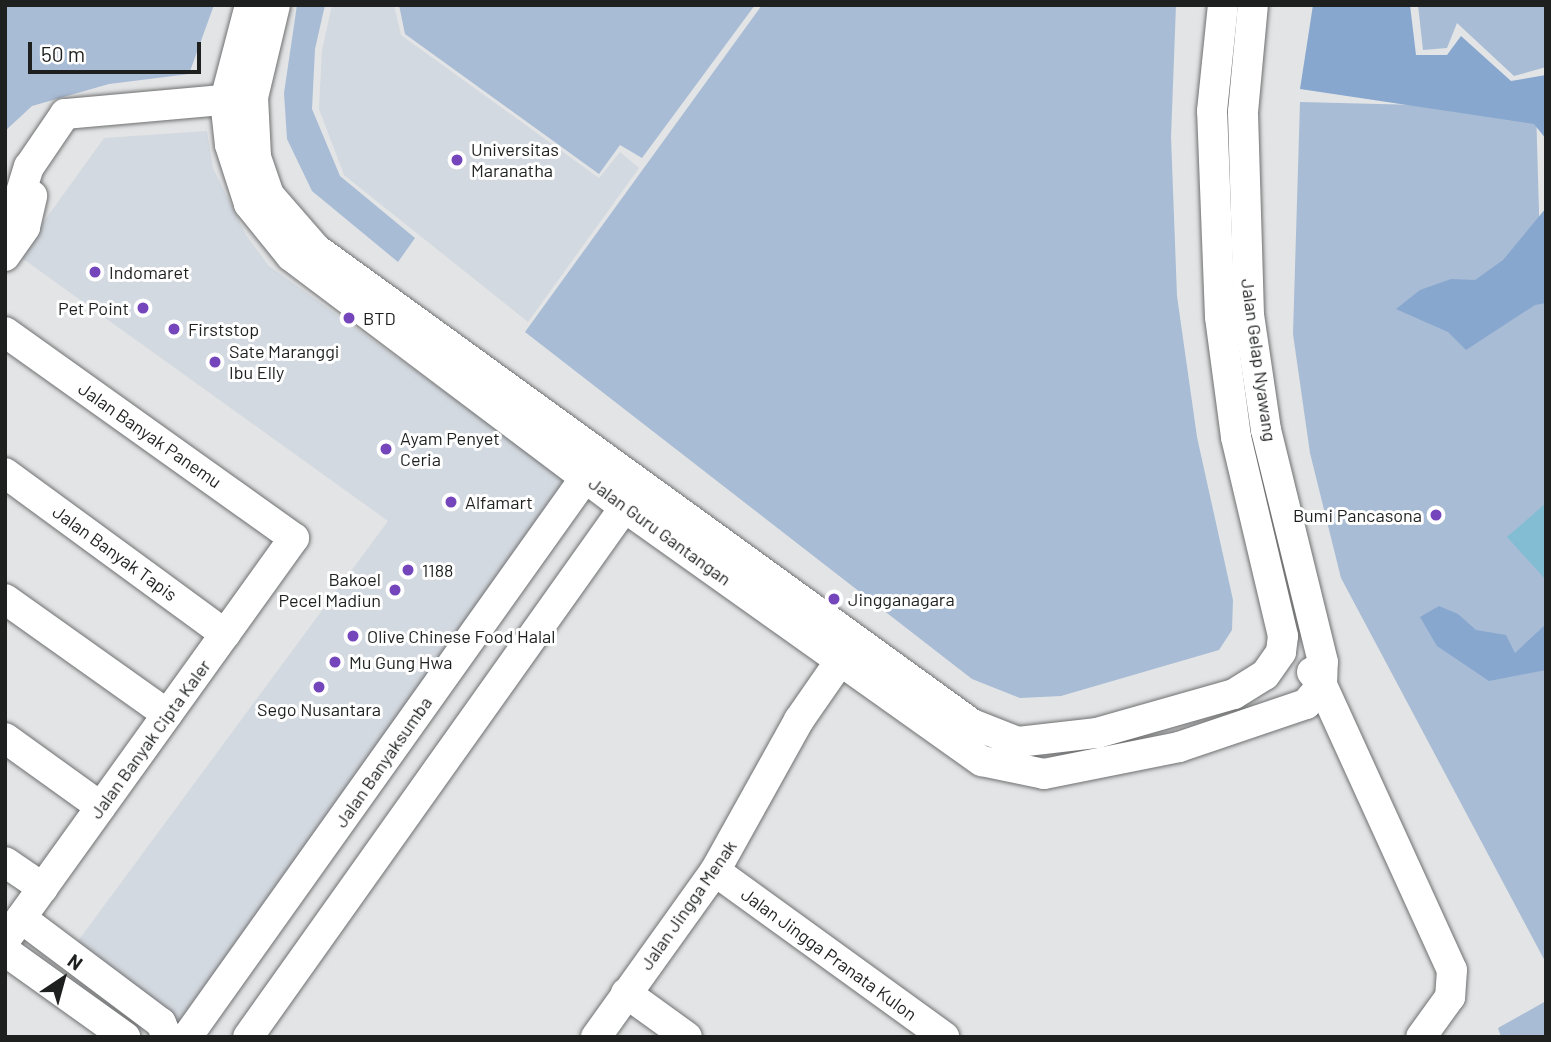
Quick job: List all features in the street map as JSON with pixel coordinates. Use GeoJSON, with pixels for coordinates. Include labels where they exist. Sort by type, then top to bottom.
{"type":"FeatureCollection","features":[{"type":"Feature","properties":{"kind":"street","name":"Jalan Guru Gantangan"},"geometry":{"type":"LineString","coordinates":[[250,5],[239,99],[239,182],[249,204],[290,256],[624,507],[847,651],[972,724],[1018,742],[1036,742],[1097,733],[1234,694],[1265,675],[1281,652],[1283,636]]}},
{"type":"Feature","properties":{"kind":"street","name":"Jalan Guru Gantangan"},"geometry":{"type":"LineString","coordinates":[[275,5],[239,99],[261,180],[285,218],[316,249],[642,482],[982,761],[1033,773],[1180,747],[1314,694]]}},
{"type":"Feature","properties":{"kind":"street","name":"Jalan Gelap Nyawang"},"geometry":{"type":"LineString","coordinates":[[1223,5],[1212,111],[1220,317],[1236,437],[1283,636]]}},
{"type":"Feature","properties":{"kind":"street","name":"Jalan Gelap Nyawang"},"geometry":{"type":"LineString","coordinates":[[1254,5],[1243,112],[1249,315],[1266,430],[1323,662],[1314,694]]}},
{"type":"Feature","properties":{"kind":"street"},"geometry":{"type":"LineString","coordinates":[[5,220],[18,202],[26,166],[65,114],[239,99]]}},
{"type":"Feature","properties":{"kind":"street"},"geometry":{"type":"LineString","coordinates":[[5,256],[25,227],[26,166]]}},
{"type":"Feature","properties":{"kind":"street","name":"Jalan Banyak Panemu"},"geometry":{"type":"LineString","coordinates":[[5,332],[294,538]]}},
{"type":"Feature","properties":{"kind":"street","name":"Jalan Banyaksumba"},"geometry":{"type":"LineString","coordinates":[[187,1037],[602,453]]}},
{"type":"Feature","properties":{"kind":"street","name":"Jalan Banyak Tapis"},"geometry":{"type":"LineString","coordinates":[[5,473],[225,634]]}},
{"type":"Feature","properties":{"kind":"street"},"geometry":{"type":"LineString","coordinates":[[247,1037],[642,482]]}},
{"type":"Feature","properties":{"kind":"street","name":"Jalan Banyak Cipta Kaler"},"geometry":{"type":"LineString","coordinates":[[13,929],[294,538]]}},
{"type":"Feature","properties":{"kind":"street"},"geometry":{"type":"LineString","coordinates":[[5,598],[167,714]]}},
{"type":"Feature","properties":{"kind":"street"},"geometry":{"type":"LineString","coordinates":[[1283,636],[1452,970],[1450,997],[1421,1037]]}},
{"type":"Feature","properties":{"kind":"street","name":"Jalan Jingga Menak"},"geometry":{"type":"LineString","coordinates":[[596,1037],[715,872],[792,732],[847,651]]}},
{"type":"Feature","properties":{"kind":"street"},"geometry":{"type":"LineString","coordinates":[[5,738],[101,807]]}},
{"type":"Feature","properties":{"kind":"street"},"geometry":{"type":"LineString","coordinates":[[5,862],[43,888]]}},
{"type":"Feature","properties":{"kind":"street","name":"Jalan Jingga Pranata Kulon"},"geometry":{"type":"LineString","coordinates":[[715,872],[944,1037]]}},
{"type":"Feature","properties":{"kind":"street"},"geometry":{"type":"LineString","coordinates":[[13,929],[161,1023],[167,1037]]}},
{"type":"Feature","properties":{"kind":"street"},"geometry":{"type":"LineString","coordinates":[[5,951],[125,1037]]}},
{"type":"Feature","properties":{"kind":"street"},"geometry":{"type":"LineString","coordinates":[[626,993],[687,1037]]}},
{"type":"Feature","properties":{"kind":"shaded area"},"geometry":{"type":"Polygon","coordinates":[[[5,5],[214,5],[189,74],[109,84],[32,106],[5,131],[5,5]]]}},
{"type":"Feature","properties":{"kind":"shaded area"},"geometry":{"type":"Polygon","coordinates":[[[297,5],[325,5],[315,49],[312,109],[340,176],[415,238],[398,262],[312,191],[287,139],[284,93],[297,5]]]}},
{"type":"Feature","properties":{"kind":"shaded area","name":"Universitas Maranatha"},"geometry":{"type":"Polygon","coordinates":[[[332,5],[394,5],[401,35],[599,178],[620,152],[639,168],[528,322],[344,175],[319,109],[322,50],[332,5]]]}},
{"type":"Feature","properties":{"kind":"shaded area"},"geometry":{"type":"Polygon","coordinates":[[[399,5],[755,5],[642,158],[620,145],[599,174],[405,34],[399,5]]]}},
{"type":"Feature","properties":{"kind":"shaded area"},"geometry":{"type":"Polygon","coordinates":[[[762,5],[1176,5],[1171,137],[1177,296],[1197,437],[1233,600],[1232,630],[1219,650],[1061,696],[1020,698],[972,679],[525,332],[762,5]]]}},
{"type":"Feature","properties":{"kind":"shaded area"},"geometry":{"type":"Polygon","coordinates":[[[1313,5],[1410,5],[1416,55],[1447,55],[1461,36],[1511,81],[1546,75],[1546,139],[1534,124],[1300,89],[1313,5]]]}},
{"type":"Feature","properties":{"kind":"shaded area"},"geometry":{"type":"Polygon","coordinates":[[[1418,5],[1546,5],[1546,67],[1514,76],[1457,23],[1447,48],[1423,50],[1418,5]]]}},
{"type":"Feature","properties":{"kind":"shaded area","name":"Bumi Pancasona"},"geometry":{"type":"Polygon","coordinates":[[[1300,102],[1536,108],[1541,280],[1546,286],[1546,963],[1341,578],[1310,453],[1293,334],[1300,102]]]}},
{"type":"Feature","properties":{"kind":"shaded area"},"geometry":{"type":"Polygon","coordinates":[[[207,131],[213,168],[246,235],[269,266],[568,480],[185,1025],[75,945],[388,521],[19,256],[104,138],[207,131]]]}},
{"type":"Feature","properties":{"kind":"shaded area"},"geometry":{"type":"Polygon","coordinates":[[[1546,208],[1546,303],[1535,305],[1466,350],[1448,332],[1396,309],[1420,290],[1451,279],[1475,280],[1503,260],[1546,208]]]}},
{"type":"Feature","properties":{"kind":"shaded area"},"geometry":{"type":"Polygon","coordinates":[[[1546,503],[1546,580],[1507,537],[1546,503]]]}},
{"type":"Feature","properties":{"kind":"shaded area"},"geometry":{"type":"Polygon","coordinates":[[[1439,606],[1458,614],[1476,630],[1506,635],[1515,653],[1546,624],[1546,670],[1489,681],[1437,646],[1420,617],[1439,606]]]}},
{"type":"Feature","properties":{"kind":"shaded area"},"geometry":{"type":"Polygon","coordinates":[[[1546,1001],[1546,1037],[1501,1037],[1498,1028],[1546,1001]]]}},
{"type":"Feature","properties":{"kind":"place","name":"Universitas Maranatha"},"geometry":{"type":"Point","coordinates":[457,160]}},
{"type":"Feature","properties":{"kind":"place","name":"Indomaret"},"geometry":{"type":"Point","coordinates":[95,272]}},
{"type":"Feature","properties":{"kind":"place","name":"Pet Point"},"geometry":{"type":"Point","coordinates":[143,308]}},
{"type":"Feature","properties":{"kind":"place","name":"BTD"},"geometry":{"type":"Point","coordinates":[349,318]}},
{"type":"Feature","properties":{"kind":"place","name":"Firststop"},"geometry":{"type":"Point","coordinates":[174,329]}},
{"type":"Feature","properties":{"kind":"place","name":"Sate Maranggi Ibu Elly"},"geometry":{"type":"Point","coordinates":[215,362]}},
{"type":"Feature","properties":{"kind":"place","name":"Ayam Penyet Ceria"},"geometry":{"type":"Point","coordinates":[386,449]}},
{"type":"Feature","properties":{"kind":"place","name":"Alfamart"},"geometry":{"type":"Point","coordinates":[451,502]}},
{"type":"Feature","properties":{"kind":"place","name":"Bumi Pancasona"},"geometry":{"type":"Point","coordinates":[1436,515]}},
{"type":"Feature","properties":{"kind":"place","name":"1188"},"geometry":{"type":"Point","coordinates":[408,570]}},
{"type":"Feature","properties":{"kind":"place","name":"Bakoel Pecel Madiun"},"geometry":{"type":"Point","coordinates":[395,590]}},
{"type":"Feature","properties":{"kind":"place","name":"Jingganagara"},"geometry":{"type":"Point","coordinates":[834,599]}},
{"type":"Feature","properties":{"kind":"place","name":"Olive Chinese Food Halal"},"geometry":{"type":"Point","coordinates":[353,636]}},
{"type":"Feature","properties":{"kind":"place","name":"Mu Gung Hwa"},"geometry":{"type":"Point","coordinates":[335,662]}},
{"type":"Feature","properties":{"kind":"place","name":"Sego Nusantara"},"geometry":{"type":"Point","coordinates":[319,687]}}]}
